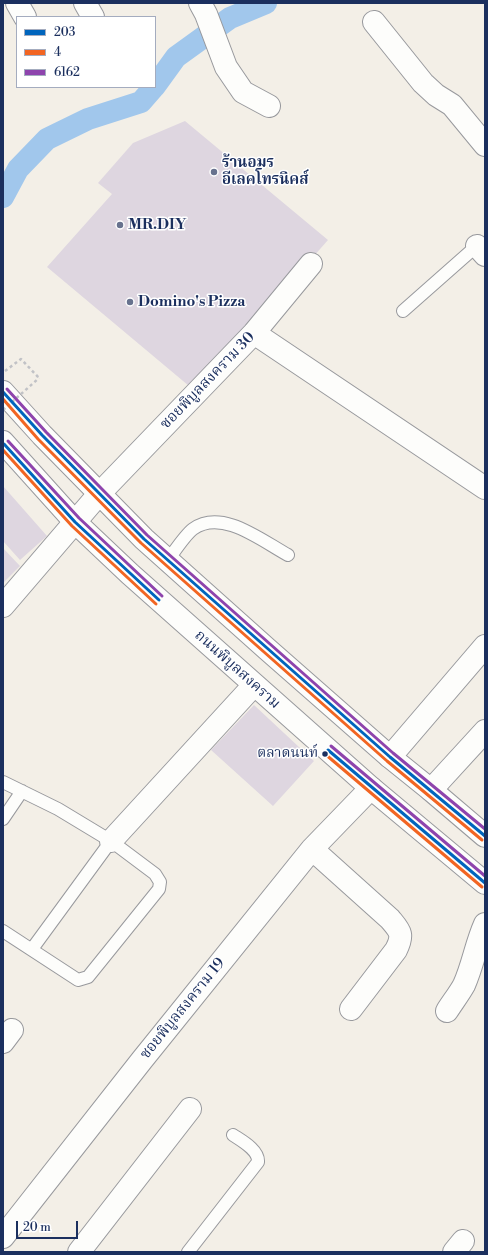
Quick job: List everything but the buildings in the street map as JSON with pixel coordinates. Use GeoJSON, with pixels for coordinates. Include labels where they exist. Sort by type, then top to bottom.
{"type":"FeatureCollection","features":[{"type":"Feature","properties":{"kind":"street"},"geometry":{"type":"LineString","coordinates":[[17,3],[24,16]]}},
{"type":"Feature","properties":{"kind":"street"},"geometry":{"type":"LineString","coordinates":[[85,3],[93,16]]}},
{"type":"Feature","properties":{"kind":"street"},"geometry":{"type":"LineString","coordinates":[[203,8],[226,67],[243,92],[269,106]]}},
{"type":"Feature","properties":{"kind":"street"},"geometry":{"type":"LineString","coordinates":[[374,22],[423,83],[436,95],[452,105],[485,145]]}},
{"type":"Feature","properties":{"kind":"street","name":"ซอยพิบูลสงคราม 30"},"geometry":{"type":"LineString","coordinates":[[3,606],[100,494],[254,333],[311,264]]}},
{"type":"Feature","properties":{"kind":"street"},"geometry":{"type":"LineString","coordinates":[[254,333],[485,488]]}},
{"type":"Feature","properties":{"kind":"street"},"geometry":{"type":"LineString","coordinates":[[3,392],[42,435],[144,539],[390,757],[485,836]]}},
{"type":"Feature","properties":{"kind":"street","name":"ถนนพิบูลสงคราม"},"geometry":{"type":"LineString","coordinates":[[3,442],[75,522],[130,574],[372,788],[485,883]]}},
{"type":"Feature","properties":{"kind":"street"},"geometry":{"type":"LineString","coordinates":[[390,757],[485,646]]}},
{"type":"Feature","properties":{"kind":"street"},"geometry":{"type":"LineString","coordinates":[[111,841],[254,685]]}},
{"type":"Feature","properties":{"kind":"street"},"geometry":{"type":"LineString","coordinates":[[431,790],[485,731]]}},
{"type":"Feature","properties":{"kind":"street","name":"ซอยพิบูลสงคราม 19"},"geometry":{"type":"LineString","coordinates":[[3,1238],[142,1060],[312,849],[372,788]]}},
{"type":"Feature","properties":{"kind":"street"},"geometry":{"type":"LineString","coordinates":[[312,849],[390,919],[399,930],[401,940],[396,950],[351,1009]]}},
{"type":"Feature","properties":{"kind":"street"},"geometry":{"type":"LineString","coordinates":[[447,1011],[463,987],[475,954],[477,942],[485,924]]}},
{"type":"Feature","properties":{"kind":"street"},"geometry":{"type":"LineString","coordinates":[[79,1252],[190,1109]]}},
{"type":"Feature","properties":{"kind":"lane"},"geometry":{"type":"LineString","coordinates":[[403,311],[482,246]]}},
{"type":"Feature","properties":{"kind":"lane"},"geometry":{"type":"LineString","coordinates":[[168,560],[192,529],[206,522],[220,522],[237,526],[288,555]]}},
{"type":"Feature","properties":{"kind":"lane"},"geometry":{"type":"LineString","coordinates":[[3,782],[58,809],[111,841],[154,874],[160,882],[159,889],[88,977],[78,980],[3,931]]}},
{"type":"Feature","properties":{"kind":"lane"},"geometry":{"type":"LineString","coordinates":[[3,819],[22,791]]}},
{"type":"Feature","properties":{"kind":"lane"},"geometry":{"type":"LineString","coordinates":[[32,949],[111,841]]}},
{"type":"Feature","properties":{"kind":"lane"},"geometry":{"type":"LineString","coordinates":[[188,1252],[251,1173],[258,1162],[257,1155],[247,1145],[233,1135]]}},
{"type":"Feature","properties":{"kind":"path"},"geometry":{"type":"LineString","coordinates":[[3,373],[22,359],[39,378],[3,410]]}},
{"type":"Feature","properties":{"kind":"waterway"},"geometry":{"type":"LineString","coordinates":[[156,85],[176,57],[230,18],[266,3]]}},
{"type":"Feature","properties":{"kind":"waterway"},"geometry":{"type":"LineString","coordinates":[[3,197],[18,169],[47,139],[88,119],[141,102],[153,88]]}},
{"type":"Feature","properties":{"kind":"transit line","name":"6162"},"geometry":{"type":"LineString","coordinates":[[7,389],[46,432],[147,535],[393,753],[485,829]]}},
{"type":"Feature","properties":{"kind":"transit line","name":"203"},"geometry":{"type":"LineString","coordinates":[[3,392],[42,435],[144,539],[390,757],[485,836]]}},
{"type":"Feature","properties":{"kind":"transit line","name":"4"},"geometry":{"type":"LineString","coordinates":[[3,399],[38,439],[141,543],[387,761],[482,840]]}},
{"type":"Feature","properties":{"kind":"transit line","name":"6162"},"geometry":{"type":"LineString","coordinates":[[8,441],[79,518],[162,596]]}},
{"type":"Feature","properties":{"kind":"transit line","name":"203"},"geometry":{"type":"LineString","coordinates":[[4,444],[75,522],[159,600]]}},
{"type":"Feature","properties":{"kind":"transit line","name":"4"},"geometry":{"type":"LineString","coordinates":[[3,450],[72,526],[156,604]]}},
{"type":"Feature","properties":{"kind":"transit line","name":"6162"},"geometry":{"type":"LineString","coordinates":[[331,746],[485,876]]}},
{"type":"Feature","properties":{"kind":"transit line","name":"203"},"geometry":{"type":"LineString","coordinates":[[328,750],[485,883]]}},
{"type":"Feature","properties":{"kind":"transit line","name":"4"},"geometry":{"type":"LineString","coordinates":[[325,754],[482,887]]}},
{"type":"Feature","properties":{"kind":"place","name":"ร้านอมร อีเลคโทรนิคส์"},"geometry":{"type":"Point","coordinates":[214,172]}},
{"type":"Feature","properties":{"kind":"place","name":"MR.DIY"},"geometry":{"type":"Point","coordinates":[120,225]}},
{"type":"Feature","properties":{"kind":"place","name":"Domino's Pizza"},"geometry":{"type":"Point","coordinates":[130,302]}},
{"type":"Feature","properties":{"kind":"place","name":"ตลาดนนท์"},"geometry":{"type":"Point","coordinates":[325,754]}}]}
